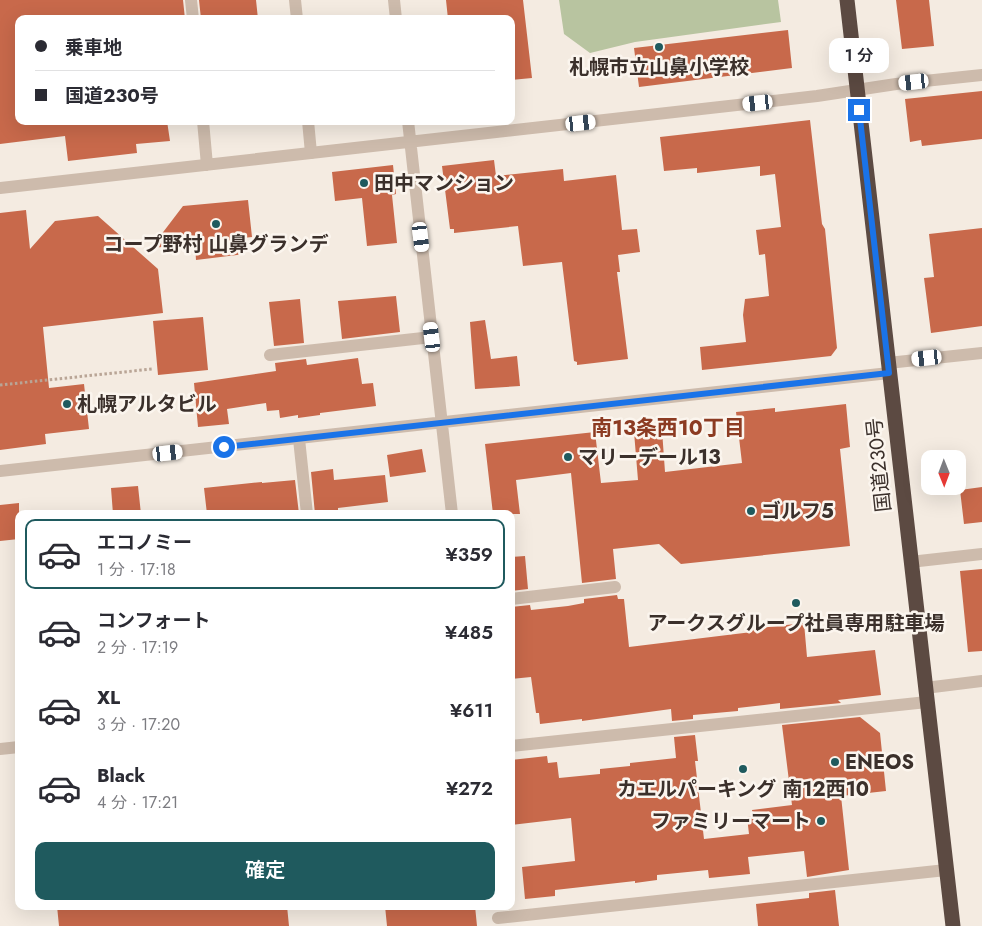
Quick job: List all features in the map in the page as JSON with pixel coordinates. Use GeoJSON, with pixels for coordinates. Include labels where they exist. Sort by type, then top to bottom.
{"type":"FeatureCollection","features":[{"type":"Feature","properties":{"kind":"highway","name":"国道230号"},"geometry":{"type":"LineString","coordinates":[[847,0],[953,926]]}},
{"type":"Feature","properties":{"kind":"street"},"geometry":{"type":"LineString","coordinates":[[192,0],[193,15]]}},
{"type":"Feature","properties":{"kind":"street"},"geometry":{"type":"LineString","coordinates":[[295,0],[297,15]]}},
{"type":"Feature","properties":{"kind":"street"},"geometry":{"type":"LineString","coordinates":[[394,0],[396,15]]}},
{"type":"Feature","properties":{"kind":"street"},"geometry":{"type":"LineString","coordinates":[[0,188],[410,143],[982,75]]}},
{"type":"Feature","properties":{"kind":"street"},"geometry":{"type":"LineString","coordinates":[[203,125],[207,165]]}},
{"type":"Feature","properties":{"kind":"street"},"geometry":{"type":"LineString","coordinates":[[308,125],[311,154]]}},
{"type":"Feature","properties":{"kind":"street"},"geometry":{"type":"LineString","coordinates":[[408,125],[452,510]]}},
{"type":"Feature","properties":{"kind":"street"},"geometry":{"type":"LineString","coordinates":[[270,355],[432,337]]}},
{"type":"Feature","properties":{"kind":"street"},"geometry":{"type":"LineString","coordinates":[[0,472],[442,423],[889,368],[982,353]]}},
{"type":"Feature","properties":{"kind":"street"},"geometry":{"type":"LineString","coordinates":[[298,439],[307,510]]}},
{"type":"Feature","properties":{"kind":"street"},"geometry":{"type":"LineString","coordinates":[[910,562],[982,554]]}},
{"type":"Feature","properties":{"kind":"street"},"geometry":{"type":"LineString","coordinates":[[515,599],[616,587]]}},
{"type":"Feature","properties":{"kind":"street"},"geometry":{"type":"LineString","coordinates":[[515,746],[926,695],[982,681]]}},
{"type":"Feature","properties":{"kind":"street"},"geometry":{"type":"LineString","coordinates":[[0,749],[15,747]]}},
{"type":"Feature","properties":{"kind":"street"},"geometry":{"type":"LineString","coordinates":[[498,917],[946,870]]}},
{"type":"Feature","properties":{"kind":"path"},"geometry":{"type":"LineString","coordinates":[[0,385],[152,369]]}},
{"type":"Feature","properties":{"kind":"green space"},"geometry":{"type":"Polygon","coordinates":[[[559,0],[778,0],[781,22],[635,42],[590,53],[564,34],[559,0]]]}},
{"type":"Feature","properties":{"kind":"building"},"geometry":{"type":"Polygon","coordinates":[[[0,0],[183,0],[185,15],[15,15],[15,125],[168,125],[170,141],[136,144],[137,153],[68,161],[65,136],[0,144],[0,0]]]}},
{"type":"Feature","properties":{"kind":"building"},"geometry":{"type":"Polygon","coordinates":[[[199,0],[256,0],[258,15],[201,15],[199,0]]]}},
{"type":"Feature","properties":{"kind":"building"},"geometry":{"type":"Polygon","coordinates":[[[446,0],[523,0],[532,78],[515,80],[515,15],[448,15],[446,0]]]}},
{"type":"Feature","properties":{"kind":"building"},"geometry":{"type":"Polygon","coordinates":[[[896,0],[929,0],[934,46],[902,49],[896,0]]]}},
{"type":"Feature","properties":{"kind":"building"},"geometry":{"type":"Polygon","coordinates":[[[788,30],[792,68],[639,87],[634,48],[788,30]]]}},
{"type":"Feature","properties":{"kind":"building"},"geometry":{"type":"Polygon","coordinates":[[[982,91],[982,139],[922,146],[921,140],[910,142],[905,99],[982,91]]]}},
{"type":"Feature","properties":{"kind":"building"},"geometry":{"type":"Polygon","coordinates":[[[810,120],[822,224],[825,229],[837,348],[831,356],[702,370],[700,347],[746,342],[743,315],[745,299],[769,296],[765,254],[759,255],[756,230],[781,227],[775,174],[760,176],[760,166],[697,173],[697,168],[664,171],[660,137],[810,120]]]}},
{"type":"Feature","properties":{"kind":"building"},"geometry":{"type":"Polygon","coordinates":[[[494,160],[496,176],[563,169],[564,181],[616,175],[622,230],[637,229],[640,252],[618,255],[620,272],[617,272],[628,359],[577,365],[577,362],[574,361],[562,262],[523,266],[518,226],[454,233],[454,229],[450,229],[442,166],[494,160]]]}},
{"type":"Feature","properties":{"kind":"building"},"geometry":{"type":"Polygon","coordinates":[[[393,165],[396,194],[392,195],[397,243],[367,246],[362,198],[335,201],[332,172],[393,165]]]}},
{"type":"Feature","properties":{"kind":"building","name":"コープ野村 山鼻グランデ"},"geometry":{"type":"Polygon","coordinates":[[[248,200],[252,237],[243,238],[245,254],[196,260],[195,244],[151,248],[183,206],[248,200]]]}},
{"type":"Feature","properties":{"kind":"building"},"geometry":{"type":"Polygon","coordinates":[[[26,210],[30,249],[55,221],[98,216],[158,269],[163,313],[43,327],[49,388],[84,384],[89,429],[45,434],[46,444],[0,450],[0,213],[26,210]]]}},
{"type":"Feature","properties":{"kind":"building"},"geometry":{"type":"Polygon","coordinates":[[[982,228],[982,326],[931,333],[924,278],[934,277],[929,234],[982,228]]]}},
{"type":"Feature","properties":{"kind":"building"},"geometry":{"type":"Polygon","coordinates":[[[396,296],[400,332],[342,339],[338,301],[396,296]]]}},
{"type":"Feature","properties":{"kind":"building"},"geometry":{"type":"Polygon","coordinates":[[[300,299],[304,343],[274,346],[269,302],[300,299]]]}},
{"type":"Feature","properties":{"kind":"building"},"geometry":{"type":"Polygon","coordinates":[[[203,317],[208,370],[158,375],[153,321],[203,317]]]}},
{"type":"Feature","properties":{"kind":"building"},"geometry":{"type":"Polygon","coordinates":[[[485,320],[491,359],[517,356],[520,386],[475,389],[470,322],[485,320]]]}},
{"type":"Feature","properties":{"kind":"building"},"geometry":{"type":"Polygon","coordinates":[[[358,358],[362,384],[373,383],[376,406],[320,413],[320,415],[298,418],[298,415],[280,418],[279,410],[267,411],[266,403],[227,409],[229,424],[198,427],[194,383],[276,371],[275,363],[306,359],[307,365],[358,358]]]}},
{"type":"Feature","properties":{"kind":"building"},"geometry":{"type":"Polygon","coordinates":[[[846,404],[850,447],[840,449],[850,546],[681,564],[659,544],[613,549],[616,579],[582,583],[571,473],[516,480],[520,514],[515,514],[515,510],[493,510],[485,444],[595,432],[601,483],[638,480],[634,432],[662,430],[665,472],[742,463],[736,412],[775,408],[775,412],[846,404]]]}},
{"type":"Feature","properties":{"kind":"building"},"geometry":{"type":"Polygon","coordinates":[[[422,449],[426,472],[390,477],[387,455],[422,449]]]}},
{"type":"Feature","properties":{"kind":"building"},"geometry":{"type":"Polygon","coordinates":[[[333,469],[334,480],[385,475],[388,502],[338,508],[338,510],[315,510],[311,472],[333,469]]]}},
{"type":"Feature","properties":{"kind":"building"},"geometry":{"type":"Polygon","coordinates":[[[295,480],[299,510],[207,510],[204,488],[295,480]]]}},
{"type":"Feature","properties":{"kind":"building"},"geometry":{"type":"Polygon","coordinates":[[[138,486],[141,510],[113,510],[111,488],[138,486]]]}},
{"type":"Feature","properties":{"kind":"building"},"geometry":{"type":"Polygon","coordinates":[[[982,487],[982,522],[964,524],[961,495],[966,495],[966,489],[982,487]]]}},
{"type":"Feature","properties":{"kind":"building"},"geometry":{"type":"Polygon","coordinates":[[[19,503],[19,510],[15,510],[15,539],[0,541],[0,505],[19,503]]]}},
{"type":"Feature","properties":{"kind":"building"},"geometry":{"type":"Polygon","coordinates":[[[525,556],[528,589],[515,591],[515,557],[525,556]]]}},
{"type":"Feature","properties":{"kind":"building"},"geometry":{"type":"Polygon","coordinates":[[[982,569],[982,651],[968,652],[960,571],[982,569]]]}},
{"type":"Feature","properties":{"kind":"building"},"geometry":{"type":"Polygon","coordinates":[[[617,595],[618,599],[624,599],[629,647],[752,632],[752,629],[804,623],[807,657],[875,650],[881,695],[838,700],[841,703],[780,709],[780,703],[738,708],[738,711],[693,715],[693,719],[672,721],[671,709],[582,721],[582,719],[540,724],[539,713],[536,713],[531,677],[515,679],[515,607],[530,605],[531,610],[568,606],[584,603],[584,599],[617,595]]]}},
{"type":"Feature","properties":{"kind":"building"},"geometry":{"type":"Polygon","coordinates":[[[860,717],[880,733],[886,791],[841,796],[849,870],[807,877],[804,851],[748,857],[750,874],[709,878],[708,870],[657,875],[657,880],[555,890],[555,896],[525,899],[522,867],[575,861],[571,818],[515,825],[515,760],[547,756],[548,763],[557,762],[559,778],[600,774],[600,769],[630,766],[630,763],[676,758],[674,737],[695,735],[698,761],[695,761],[704,839],[749,834],[747,817],[753,816],[752,810],[792,805],[782,725],[860,717]]]}},
{"type":"Feature","properties":{"kind":"building"},"geometry":{"type":"Polygon","coordinates":[[[835,890],[839,926],[758,926],[756,904],[809,898],[809,893],[835,890]]]}},
{"type":"Feature","properties":{"kind":"building"},"geometry":{"type":"Polygon","coordinates":[[[57,910],[287,910],[289,926],[59,926],[57,910]]]}},
{"type":"Feature","properties":{"kind":"building"},"geometry":{"type":"Polygon","coordinates":[[[385,910],[475,910],[477,926],[387,926],[385,910]]]}},
{"type":"Feature","properties":{"kind":"place","name":"札幌市立山鼻小学校"},"geometry":{"type":"Point","coordinates":[659,47]}},
{"type":"Feature","properties":{"kind":"place","name":"田中マンション"},"geometry":{"type":"Point","coordinates":[364,183]}},
{"type":"Feature","properties":{"kind":"place","name":"コープ野村 山鼻グランデ"},"geometry":{"type":"Point","coordinates":[216,224]}},
{"type":"Feature","properties":{"kind":"place","name":"札幌アルタビル"},"geometry":{"type":"Point","coordinates":[67,404]}},
{"type":"Feature","properties":{"kind":"place","name":"マリーデール13"},"geometry":{"type":"Point","coordinates":[568,457]}},
{"type":"Feature","properties":{"kind":"place","name":"ゴルフ5"},"geometry":{"type":"Point","coordinates":[751,511]}},
{"type":"Feature","properties":{"kind":"place","name":"アークスグループ社員専用駐車場"},"geometry":{"type":"Point","coordinates":[796,603]}},
{"type":"Feature","properties":{"kind":"place","name":"ENEOS"},"geometry":{"type":"Point","coordinates":[835,762]}},
{"type":"Feature","properties":{"kind":"place","name":"カエルパーキング 南12西10"},"geometry":{"type":"Point","coordinates":[743,769]}},
{"type":"Feature","properties":{"kind":"place","name":"ファミリーマート"},"geometry":{"type":"Point","coordinates":[821,821]}},
{"type":"Feature","properties":{"kind":"district","name":"南13条西10丁目"},"geometry":{"type":"Point","coordinates":[668,428]}},
{"type":"Feature","properties":{"kind":"route"},"geometry":{"type":"LineString","coordinates":[[224,447],[889,373],[859,110]]}}]}
